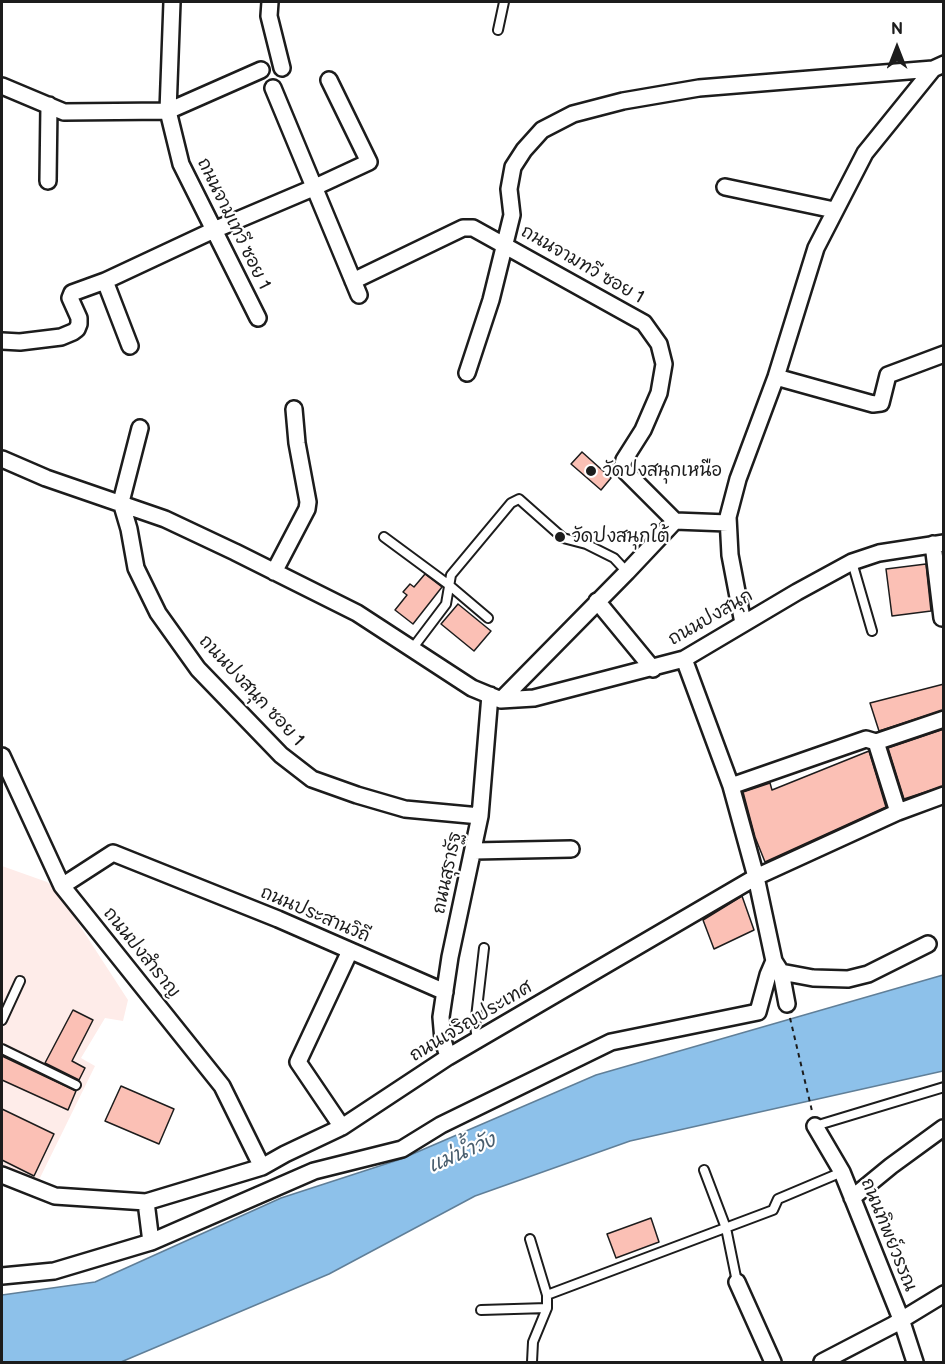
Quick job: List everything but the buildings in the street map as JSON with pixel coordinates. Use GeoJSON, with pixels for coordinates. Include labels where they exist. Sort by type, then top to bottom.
{"type":"FeatureCollection","features":[{"type":"Feature","properties":{"kind":"street","name":"ถนนจามเทวี ซอย 1"},"geometry":{"type":"LineString","coordinates":[[172,2],[168,111],[181,164],[258,318]]}},
{"type":"Feature","properties":{"kind":"street"},"geometry":{"type":"LineString","coordinates":[[270,2],[269,16],[282,68]]}},
{"type":"Feature","properties":{"kind":"street"},"geometry":{"type":"LineString","coordinates":[[743,623],[730,555],[728,517],[738,479],[776,376],[816,248],[865,153],[938,66]]}},
{"type":"Feature","properties":{"kind":"street"},"geometry":{"type":"LineString","coordinates":[[467,373],[491,300],[512,215],[509,189],[513,167],[524,150],[542,130],[573,114],[623,101],[699,88],[938,66]]}},
{"type":"Feature","properties":{"kind":"street"},"geometry":{"type":"LineString","coordinates":[[2,86],[64,111],[168,111],[261,70]]}},
{"type":"Feature","properties":{"kind":"street"},"geometry":{"type":"LineString","coordinates":[[2,341],[20,342],[60,337],[73,332],[77,329],[79,318],[70,298],[72,293],[105,281],[369,162],[328,80]]}},
{"type":"Feature","properties":{"kind":"street"},"geometry":{"type":"LineString","coordinates":[[273,88],[314,188]]}},
{"type":"Feature","properties":{"kind":"street"},"geometry":{"type":"LineString","coordinates":[[48,182],[49,105]]}},
{"type":"Feature","properties":{"kind":"street"},"geometry":{"type":"LineString","coordinates":[[725,187],[834,210]]}},
{"type":"Feature","properties":{"kind":"street","name":"ถนนจามทวี ซอย 1"},"geometry":{"type":"LineString","coordinates":[[314,188],[356,288],[462,228],[473,228],[644,323],[659,344],[664,364],[659,393],[643,430],[624,460],[622,468],[675,520]]}},
{"type":"Feature","properties":{"kind":"street"},"geometry":{"type":"LineString","coordinates":[[105,281],[130,346]]}},
{"type":"Feature","properties":{"kind":"street"},"geometry":{"type":"LineString","coordinates":[[776,376],[873,404],[881,403],[888,375],[944,354]]}},
{"type":"Feature","properties":{"kind":"street"},"geometry":{"type":"LineString","coordinates":[[274,572],[307,509],[308,502],[297,443],[294,409]]}},
{"type":"Feature","properties":{"kind":"street"},"geometry":{"type":"LineString","coordinates":[[121,502],[140,428]]}},
{"type":"Feature","properties":{"kind":"street"},"geometry":{"type":"LineString","coordinates":[[2,459],[46,478],[165,519],[357,613],[472,688],[495,697],[562,630],[627,572],[675,520],[728,523]]}},
{"type":"Feature","properties":{"kind":"street","name":"ถนนปงสนุก ซอย 1"},"geometry":{"type":"LineString","coordinates":[[121,502],[129,529],[136,568],[158,614],[198,669],[281,755],[312,779],[357,795],[405,809],[480,816]]}},
{"type":"Feature","properties":{"kind":"street"},"geometry":{"type":"LineString","coordinates":[[938,543],[942,618]]}},
{"type":"Feature","properties":{"kind":"street","name":"ถนนปงสนุก"},"geometry":{"type":"LineString","coordinates":[[495,697],[534,698],[653,669],[684,659],[852,562],[879,553],[938,543]]}},
{"type":"Feature","properties":{"kind":"street"},"geometry":{"type":"LineString","coordinates":[[597,601],[653,669]]}},
{"type":"Feature","properties":{"kind":"street"},"geometry":{"type":"LineString","coordinates":[[684,659],[730,786],[788,1004]]}},
{"type":"Feature","properties":{"kind":"street","name":"ถนนสุรารัฐ"},"geometry":{"type":"LineString","coordinates":[[448,1057],[443,1040],[441,1017],[453,945],[480,816],[495,697]]}},
{"type":"Feature","properties":{"kind":"street"},"geometry":{"type":"LineString","coordinates":[[730,786],[866,739],[876,742],[944,719]]}},
{"type":"Feature","properties":{"kind":"street"},"geometry":{"type":"LineString","coordinates":[[876,742],[898,813]]}},
{"type":"Feature","properties":{"kind":"street","name":"ถนนปงสำราญ"},"geometry":{"type":"LineString","coordinates":[[2,756],[62,886],[222,1086],[262,1167]]}},
{"type":"Feature","properties":{"kind":"street","name":"ถนนเจริญประเทศ"},"geometry":{"type":"LineString","coordinates":[[2,1175],[55,1196],[146,1202],[262,1167],[342,1127],[448,1057],[756,877],[898,813],[942,800]]}},
{"type":"Feature","properties":{"kind":"street"},"geometry":{"type":"LineString","coordinates":[[474,851],[571,849]]}},
{"type":"Feature","properties":{"kind":"street","name":"ถนนประสานวิถี"},"geometry":{"type":"LineString","coordinates":[[62,886],[113,853],[278,920],[445,992]]}},
{"type":"Feature","properties":{"kind":"street"},"geometry":{"type":"LineString","coordinates":[[778,966],[820,979],[848,979],[868,974],[928,944]]}},
{"type":"Feature","properties":{"kind":"street"},"geometry":{"type":"LineString","coordinates":[[342,1127],[298,1062],[350,951]]}},
{"type":"Feature","properties":{"kind":"street"},"geometry":{"type":"LineString","coordinates":[[2,1276],[54,1271],[151,1242],[315,1171],[402,1149],[441,1125],[610,1042],[758,1012],[768,975],[778,966]]}},
{"type":"Feature","properties":{"kind":"street","name":"ถนนทิพย์วรรณ"},"geometry":{"type":"LineString","coordinates":[[815,1126],[842,1172],[901,1320],[915,1362]]}},
{"type":"Feature","properties":{"kind":"street"},"geometry":{"type":"LineString","coordinates":[[852,1198],[943,1128]]}},
{"type":"Feature","properties":{"kind":"street"},"geometry":{"type":"LineString","coordinates":[[146,1202],[151,1242]]}},
{"type":"Feature","properties":{"kind":"street"},"geometry":{"type":"LineString","coordinates":[[737,1282],[773,1362]]}},
{"type":"Feature","properties":{"kind":"street"},"geometry":{"type":"LineString","coordinates":[[822,1362],[944,1294]]}},
{"type":"Feature","properties":{"kind":"lane"},"geometry":{"type":"LineString","coordinates":[[498,30],[504,2]]}},
{"type":"Feature","properties":{"kind":"lane"},"geometry":{"type":"LineString","coordinates":[[412,649],[446,604],[451,575],[511,503],[519,499],[563,538],[586,544],[614,558],[627,572]]}},
{"type":"Feature","properties":{"kind":"lane"},"geometry":{"type":"LineString","coordinates":[[384,537],[449,585],[488,618]]}},
{"type":"Feature","properties":{"kind":"lane"},"geometry":{"type":"LineString","coordinates":[[852,562],[872,631]]}},
{"type":"Feature","properties":{"kind":"lane"},"geometry":{"type":"LineString","coordinates":[[477,1040],[475,1026],[484,948]]}},
{"type":"Feature","properties":{"kind":"lane"},"geometry":{"type":"LineString","coordinates":[[2,1020],[20,981]]}},
{"type":"Feature","properties":{"kind":"lane"},"geometry":{"type":"LineString","coordinates":[[2,1049],[76,1085]]}},
{"type":"Feature","properties":{"kind":"lane"},"geometry":{"type":"LineString","coordinates":[[815,1126],[944,1087]]}},
{"type":"Feature","properties":{"kind":"lane"},"geometry":{"type":"LineString","coordinates":[[704,1170],[726,1228],[737,1282]]}},
{"type":"Feature","properties":{"kind":"lane"},"geometry":{"type":"LineString","coordinates":[[547,1295],[773,1210],[778,1199],[842,1172]]}},
{"type":"Feature","properties":{"kind":"lane"},"geometry":{"type":"LineString","coordinates":[[530,1239],[547,1295],[547,1308],[533,1342],[532,1362]]}},
{"type":"Feature","properties":{"kind":"lane"},"geometry":{"type":"LineString","coordinates":[[481,1310],[547,1308]]}},
{"type":"Feature","properties":{"kind":"path"},"geometry":{"type":"LineString","coordinates":[[788,1004],[815,1126]]}},
{"type":"Feature","properties":{"kind":"shaded area"},"geometry":{"type":"Polygon","coordinates":[[[2,866],[47,882],[56,889],[128,1000],[123,1021],[105,1018],[81,1058],[95,1066],[35,1188],[2,1175],[2,866]]]}},
{"type":"Feature","properties":{"kind":"water","name":"แม่น้ำวัง"},"geometry":{"type":"Polygon","coordinates":[[[943,975],[943,1071],[630,1141],[475,1196],[329,1274],[121,1362],[2,1362],[2,1295],[95,1282],[281,1198],[401,1159],[596,1075],[943,975]]]}},
{"type":"Feature","properties":{"kind":"place","name":"วัดปงสนุกเหนือ"},"geometry":{"type":"Point","coordinates":[591,471]}},
{"type":"Feature","properties":{"kind":"place","name":"วัดปงสนุกใต้"},"geometry":{"type":"Point","coordinates":[560,537]}}]}
